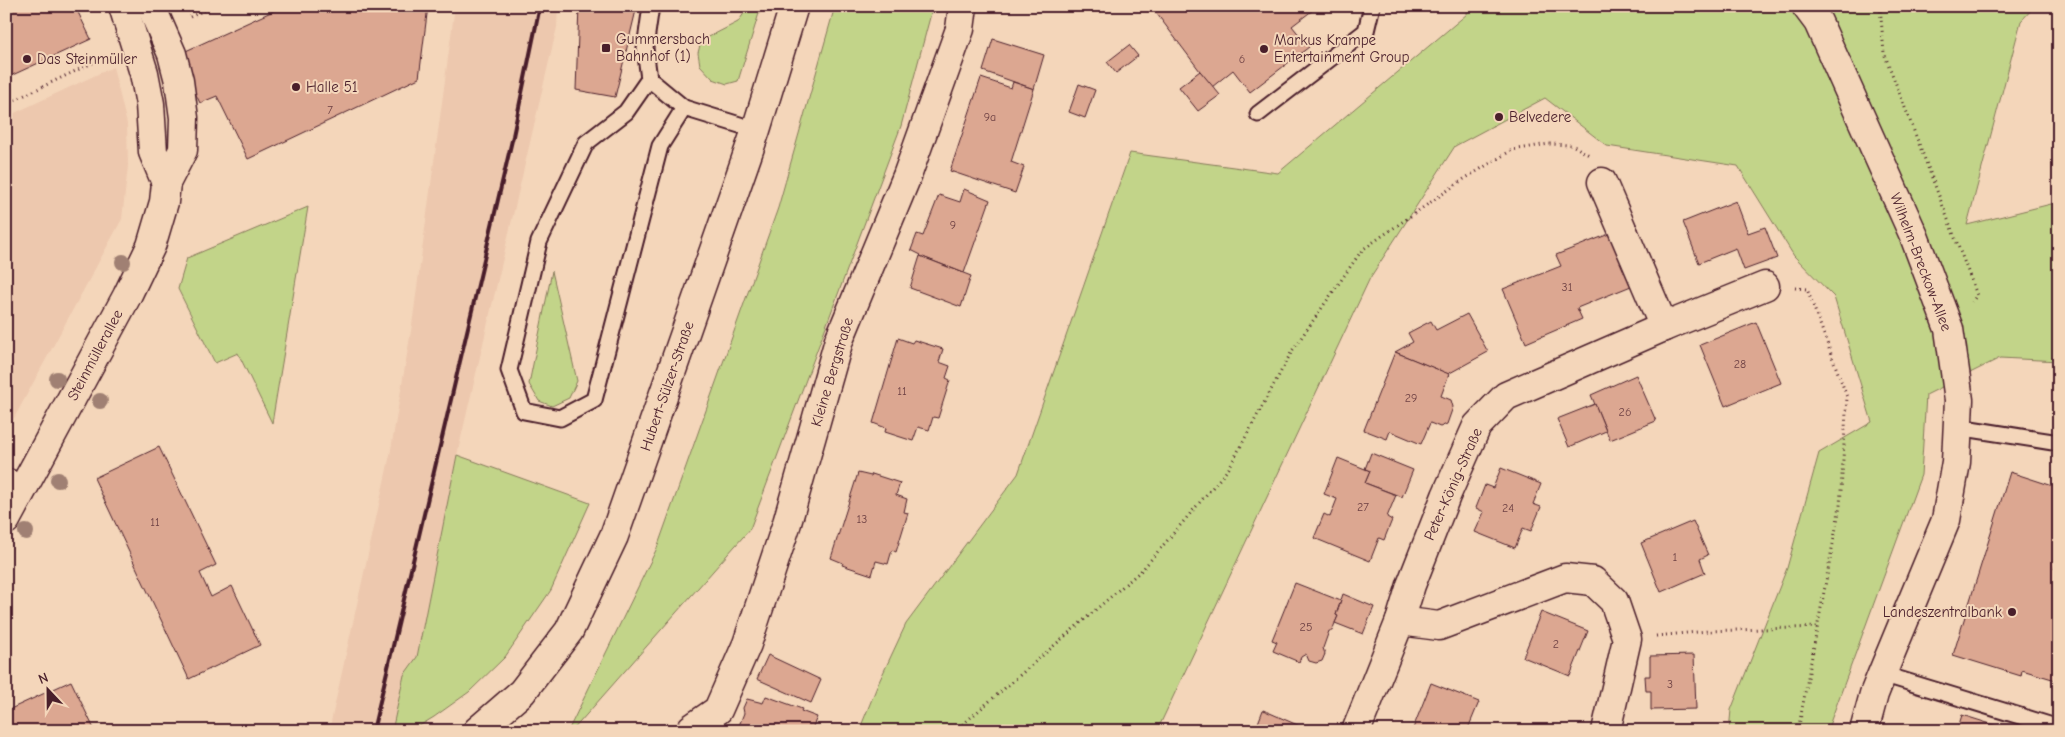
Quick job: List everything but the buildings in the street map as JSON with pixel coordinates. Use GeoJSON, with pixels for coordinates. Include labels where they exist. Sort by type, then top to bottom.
{"type":"FeatureCollection","features":[{"type":"Feature","properties":{"kind":"street"},"geometry":{"type":"LineString","coordinates":[[123,6],[144,73],[150,104],[153,152],[166,183]]}},
{"type":"Feature","properties":{"kind":"street","name":"Steinmüllerallee"},"geometry":{"type":"LineString","coordinates":[[6,520],[16,480],[127,296],[152,246],[164,202],[166,183],[183,150],[184,118],[179,81],[172,54],[151,6]]}},
{"type":"Feature","properties":{"kind":"street","name":"Hubert-Sülzer-Straße"},"geometry":{"type":"LineString","coordinates":[[477,731],[522,692],[569,631],[614,536],[756,130],[794,6]]}},
{"type":"Feature","properties":{"kind":"street","name":"Kleine Bergstraße"},"geometry":{"type":"LineString","coordinates":[[692,728],[718,710],[747,644],[787,523],[839,340],[907,176],[960,29],[963,6]]}},
{"type":"Feature","properties":{"kind":"street","name":"Wilhelm-Breckow-Allee"},"geometry":{"type":"LineString","coordinates":[[1806,6],[1818,22],[1906,218],[1949,329],[1959,400],[1956,462],[1946,520],[1874,694],[1864,731]]}},
{"type":"Feature","properties":{"kind":"street"},"geometry":{"type":"LineString","coordinates":[[1602,182],[1664,327]]}},
{"type":"Feature","properties":{"kind":"street","name":"Peter-König-Straße"},"geometry":{"type":"LineString","coordinates":[[1356,731],[1400,621],[1411,585],[1442,505],[1477,426],[1506,396],[1664,327],[1765,286]]}},
{"type":"Feature","properties":{"kind":"street"},"geometry":{"type":"LineString","coordinates":[[1400,621],[1439,626],[1565,578],[1592,581],[1614,601],[1627,639],[1606,731]]}},
{"type":"Feature","properties":{"kind":"lane"},"geometry":{"type":"LineString","coordinates":[[1258,114],[1366,31],[1372,6]]}},
{"type":"Feature","properties":{"kind":"lane"},"geometry":{"type":"LineString","coordinates":[[654,8],[645,48],[648,79],[626,112],[586,143],[540,242],[509,370],[524,411],[560,418],[594,400],[660,146],[684,108]]}},
{"type":"Feature","properties":{"kind":"lane"},"geometry":{"type":"LineString","coordinates":[[648,79],[684,108],[756,130]]}},
{"type":"Feature","properties":{"kind":"lane"},"geometry":{"type":"LineString","coordinates":[[1958,427],[2059,443]]}},
{"type":"Feature","properties":{"kind":"lane"},"geometry":{"type":"LineString","coordinates":[[1882,674],[2059,728]]}},
{"type":"Feature","properties":{"kind":"path"},"geometry":{"type":"LineString","coordinates":[[1880,6],[1884,53],[1977,295],[1949,329]]}},
{"type":"Feature","properties":{"kind":"path"},"geometry":{"type":"LineString","coordinates":[[6,104],[134,44]]}},
{"type":"Feature","properties":{"kind":"path"},"geometry":{"type":"LineString","coordinates":[[955,731],[1143,570],[1229,468],[1292,351],[1362,250],[1464,179],[1512,150],[1549,144],[1572,145],[1591,156],[1602,182]]}},
{"type":"Feature","properties":{"kind":"path"},"geometry":{"type":"LineString","coordinates":[[1765,286],[1807,289],[1847,397],[1840,506],[1798,731]]}},
{"type":"Feature","properties":{"kind":"path"},"geometry":{"type":"LineString","coordinates":[[1627,639],[1708,631],[1818,627]]}},
{"type":"Feature","properties":{"kind":"shaded area"},"geometry":{"type":"Polygon","coordinates":[[[455,6],[558,6],[557,27],[457,455],[417,657],[404,675],[392,731],[329,731],[390,455],[412,325],[455,6]]]}},
{"type":"Feature","properties":{"kind":"shaded area"},"geometry":{"type":"Polygon","coordinates":[[[113,67],[127,124],[128,166],[122,219],[6,433],[6,117],[113,67]]]}},
{"type":"Feature","properties":{"kind":"green space"},"geometry":{"type":"Polygon","coordinates":[[[749,6],[760,10],[738,81],[727,84],[713,79],[700,65],[698,53],[701,41],[738,22],[749,6]]]}},
{"type":"Feature","properties":{"kind":"green space"},"geometry":{"type":"Polygon","coordinates":[[[835,6],[933,6],[901,126],[750,529],[572,731],[568,731],[657,548],[778,208],[835,6]]]}},
{"type":"Feature","properties":{"kind":"green space"},"geometry":{"type":"Polygon","coordinates":[[[1468,6],[2035,6],[2021,21],[1967,225],[2059,202],[2059,361],[2000,358],[1926,395],[1921,475],[1827,731],[1729,731],[1731,710],[1787,568],[1819,453],[1872,422],[1834,297],[1794,256],[1738,166],[1607,146],[1545,98],[1455,146],[1370,278],[1157,731],[859,731],[878,684],[906,624],[1018,474],[1130,153],[1278,173],[1467,14],[1468,6]]]}},
{"type":"Feature","properties":{"kind":"green space"},"geometry":{"type":"Polygon","coordinates":[[[308,207],[272,423],[238,353],[215,363],[178,289],[187,258],[308,207]]]}},
{"type":"Feature","properties":{"kind":"green space"},"geometry":{"type":"Polygon","coordinates":[[[552,271],[577,381],[569,398],[552,406],[539,401],[529,384],[552,271]]]}},
{"type":"Feature","properties":{"kind":"green space"},"geometry":{"type":"Polygon","coordinates":[[[457,455],[590,503],[551,590],[505,657],[469,692],[434,717],[411,731],[392,731],[404,675],[417,657],[457,455]]]}},
{"type":"Feature","properties":{"kind":"railway"},"geometry":{"type":"LineString","coordinates":[[373,731],[513,136],[540,6]]}},
{"type":"Feature","properties":{"kind":"place","name":"Gummersbach Bahnhof (1)"},"geometry":{"type":"Point","coordinates":[606,48]}},
{"type":"Feature","properties":{"kind":"place","name":"Markus Krampe Entertainment Group"},"geometry":{"type":"Point","coordinates":[1264,49]}},
{"type":"Feature","properties":{"kind":"place","name":"Das Steinmüller"},"geometry":{"type":"Point","coordinates":[27,59]}},
{"type":"Feature","properties":{"kind":"place","name":"Halle 51"},"geometry":{"type":"Point","coordinates":[296,87]}},
{"type":"Feature","properties":{"kind":"place","name":"Belvedere"},"geometry":{"type":"Point","coordinates":[1499,117]}},
{"type":"Feature","properties":{"kind":"place","name":"Landeszentralbank"},"geometry":{"type":"Point","coordinates":[2012,612]}}]}
